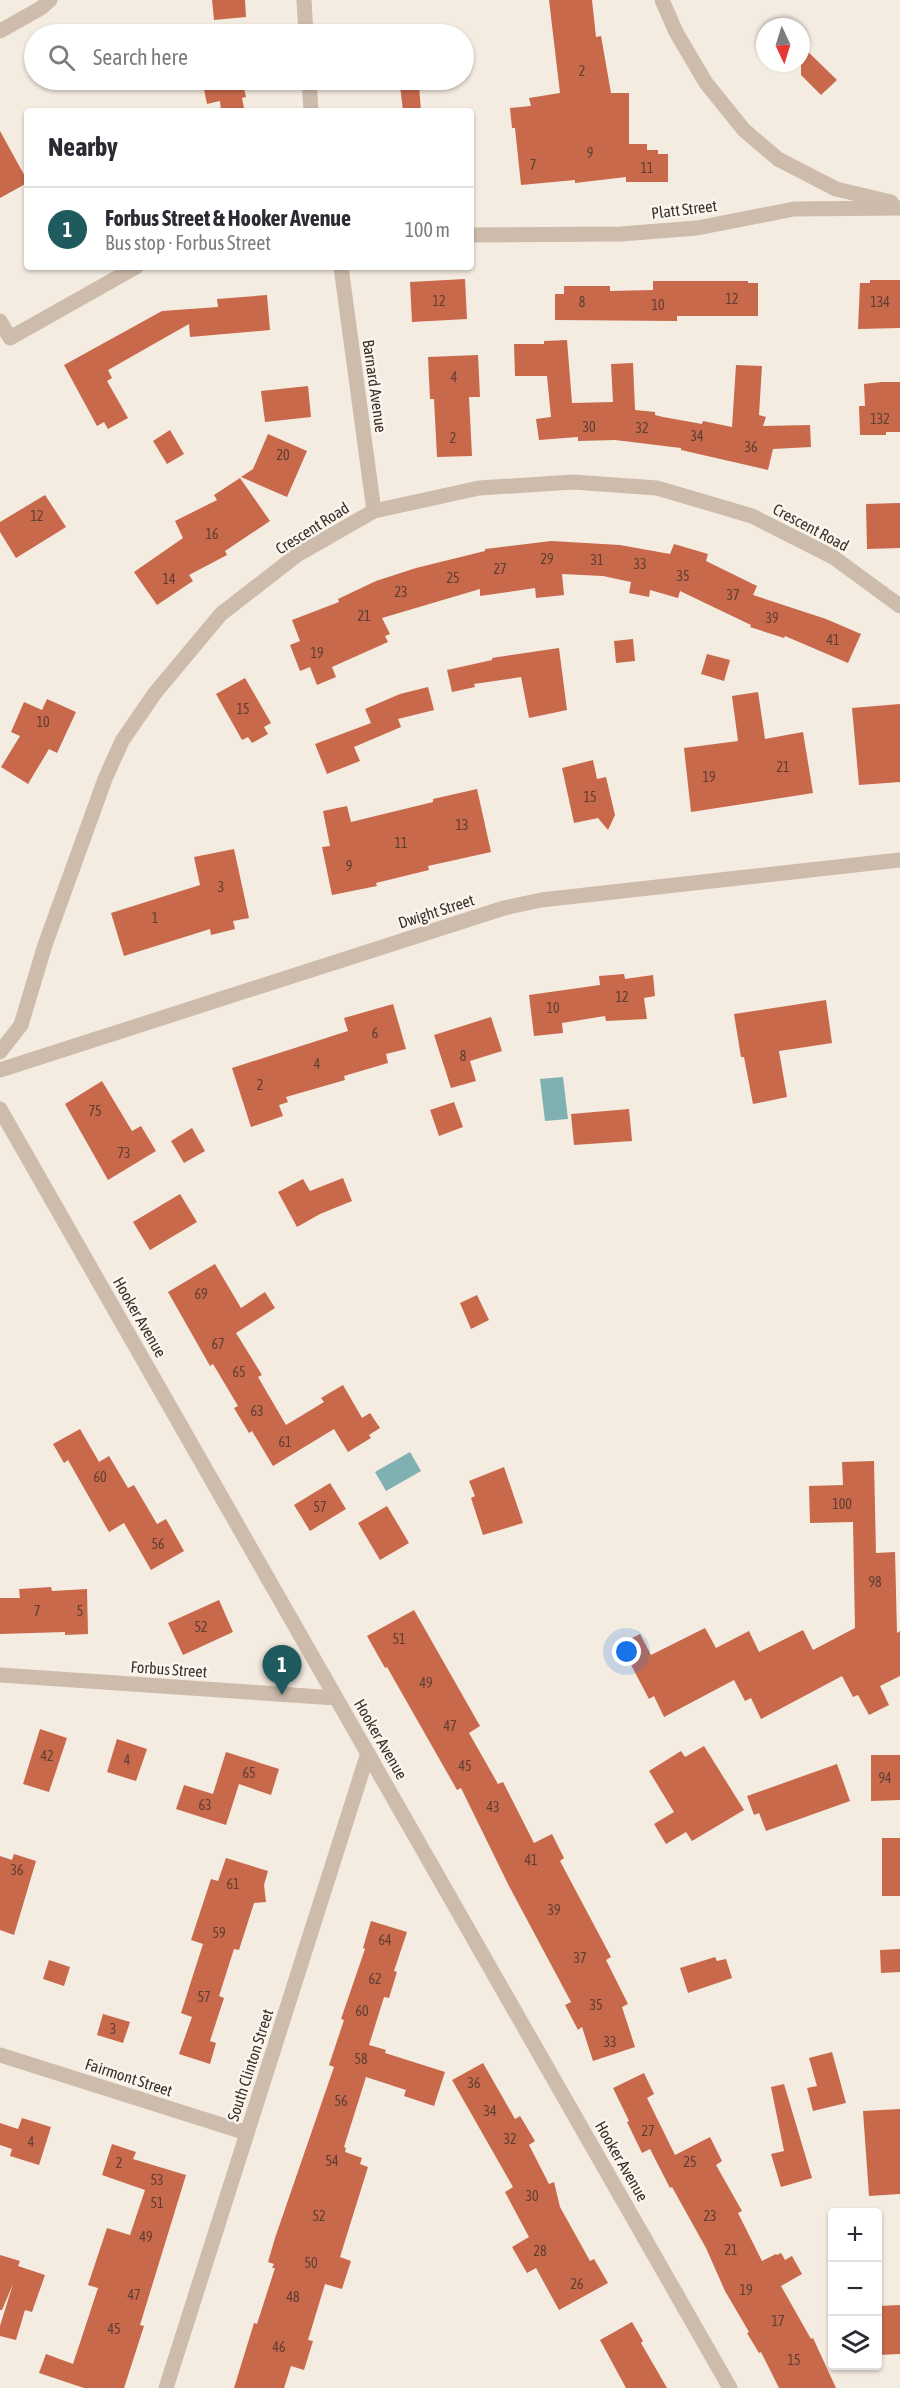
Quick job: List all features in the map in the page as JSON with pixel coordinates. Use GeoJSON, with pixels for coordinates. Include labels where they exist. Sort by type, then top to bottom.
{"type":"FeatureCollection","features":[{"type":"Feature","properties":{"kind":"street"},"geometry":{"type":"LineString","coordinates":[[0,32],[41,8],[50,0]]}},
{"type":"Feature","properties":{"kind":"street"},"geometry":{"type":"LineString","coordinates":[[303,0],[305,24]]}},
{"type":"Feature","properties":{"kind":"street"},"geometry":{"type":"LineString","coordinates":[[662,0],[676,32],[706,83],[744,130],[778,159],[836,189],[900,206]]}},
{"type":"Feature","properties":{"kind":"street"},"geometry":{"type":"LineString","coordinates":[[310,90],[311,108]]}},
{"type":"Feature","properties":{"kind":"street","name":"Platt Street"},"geometry":{"type":"LineString","coordinates":[[474,235],[621,234],[697,228],[794,209],[900,206]]}},
{"type":"Feature","properties":{"kind":"street"},"geometry":{"type":"LineString","coordinates":[[0,321],[10,338],[131,270]]}},
{"type":"Feature","properties":{"kind":"street","name":"Barnard Avenue"},"geometry":{"type":"LineString","coordinates":[[341,270],[374,511]]}},
{"type":"Feature","properties":{"kind":"street","name":"Crescent Road"},"geometry":{"type":"LineString","coordinates":[[0,1052],[21,1025],[45,945],[105,779],[122,741],[155,693],[221,614],[297,555],[374,511],[479,488],[573,482],[657,488],[752,516],[833,557],[900,606]]}},
{"type":"Feature","properties":{"kind":"street","name":"Dwight Street"},"geometry":{"type":"LineString","coordinates":[[0,1070],[504,908],[541,900],[900,860]]}},
{"type":"Feature","properties":{"kind":"street","name":"Hooker Avenue"},"geometry":{"type":"LineString","coordinates":[[0,1109],[730,2388]]}},
{"type":"Feature","properties":{"kind":"street","name":"Forbus Street"},"geometry":{"type":"LineString","coordinates":[[0,1676],[336,1698]]}},
{"type":"Feature","properties":{"kind":"street","name":"South Clinton Street"},"geometry":{"type":"LineString","coordinates":[[165,2388],[368,1753]]}},
{"type":"Feature","properties":{"kind":"street","name":"Fairmont Street"},"geometry":{"type":"LineString","coordinates":[[0,2055],[247,2133]]}},
{"type":"Feature","properties":{"kind":"water"},"geometry":{"type":"Polygon","coordinates":[[[563,1077],[568,1119],[545,1121],[540,1079],[563,1077]]]}},
{"type":"Feature","properties":{"kind":"water"},"geometry":{"type":"Polygon","coordinates":[[[410,1452],[421,1471],[386,1491],[375,1472],[410,1452]]]}},
{"type":"Feature","properties":{"kind":"building"},"geometry":{"type":"Polygon","coordinates":[[[212,0],[245,0],[246,17],[214,20],[212,0]]]}},
{"type":"Feature","properties":{"kind":"building"},"geometry":{"type":"Polygon","coordinates":[[[549,0],[592,0],[596,37],[601,36],[611,93],[629,93],[629,144],[647,144],[647,150],[658,150],[658,154],[668,154],[668,182],[626,182],[626,177],[575,183],[575,180],[521,185],[515,128],[512,128],[510,108],[531,106],[529,98],[560,93],[549,0]]]}},
{"type":"Feature","properties":{"kind":"building"},"geometry":{"type":"Polygon","coordinates":[[[810,54],[837,80],[821,95],[801,75],[801,72],[810,72],[810,54]]]}},
{"type":"Feature","properties":{"kind":"building"},"geometry":{"type":"Polygon","coordinates":[[[204,90],[244,90],[246,97],[242,98],[244,108],[221,108],[220,101],[207,104],[204,90]]]}},
{"type":"Feature","properties":{"kind":"building"},"geometry":{"type":"Polygon","coordinates":[[[400,90],[419,90],[421,108],[403,108],[400,90]]]}},
{"type":"Feature","properties":{"kind":"building"},"geometry":{"type":"Polygon","coordinates":[[[0,131],[24,175],[24,185],[0,198],[0,131]]]}},
{"type":"Feature","properties":{"kind":"building"},"geometry":{"type":"Polygon","coordinates":[[[465,279],[467,319],[412,322],[410,282],[465,279]]]}},
{"type":"Feature","properties":{"kind":"building"},"geometry":{"type":"Polygon","coordinates":[[[870,280],[900,280],[900,328],[858,329],[860,283],[870,283],[870,280]]]}},
{"type":"Feature","properties":{"kind":"building"},"geometry":{"type":"Polygon","coordinates":[[[653,281],[748,281],[748,283],[758,283],[758,316],[677,316],[677,321],[555,320],[555,294],[564,294],[564,286],[610,286],[610,291],[653,290],[653,281]]]}},
{"type":"Feature","properties":{"kind":"building"},"geometry":{"type":"Polygon","coordinates":[[[267,295],[270,330],[190,337],[189,324],[108,370],[112,378],[107,381],[128,418],[108,429],[104,422],[97,426],[64,365],[162,311],[218,307],[217,299],[267,295]]]}},
{"type":"Feature","properties":{"kind":"building"},"geometry":{"type":"Polygon","coordinates":[[[567,340],[572,403],[613,402],[611,364],[633,363],[635,410],[655,412],[655,415],[702,424],[703,421],[732,427],[736,365],[762,366],[759,415],[766,417],[763,426],[810,425],[811,447],[773,449],[768,470],[681,450],[681,448],[615,440],[578,441],[578,437],[539,440],[536,419],[551,417],[547,376],[515,376],[514,344],[544,344],[544,341],[567,340]]]}},
{"type":"Feature","properties":{"kind":"building"},"geometry":{"type":"Polygon","coordinates":[[[478,355],[480,397],[469,397],[472,456],[437,457],[434,399],[430,399],[428,357],[478,355]]]}},
{"type":"Feature","properties":{"kind":"building"},"geometry":{"type":"Polygon","coordinates":[[[900,382],[900,432],[886,432],[886,435],[860,435],[859,406],[865,406],[864,384],[900,382]]]}},
{"type":"Feature","properties":{"kind":"building"},"geometry":{"type":"Polygon","coordinates":[[[308,386],[311,417],[265,422],[261,391],[308,386]]]}},
{"type":"Feature","properties":{"kind":"building"},"geometry":{"type":"Polygon","coordinates":[[[170,430],[184,454],[167,464],[153,441],[170,430]]]}},
{"type":"Feature","properties":{"kind":"building"},"geometry":{"type":"Polygon","coordinates":[[[268,434],[307,451],[287,497],[241,477],[253,469],[268,434]]]}},
{"type":"Feature","properties":{"kind":"building"},"geometry":{"type":"Polygon","coordinates":[[[240,478],[270,521],[225,551],[227,555],[189,575],[193,581],[157,605],[134,572],[183,538],[175,521],[217,500],[214,495],[240,478]]]}},
{"type":"Feature","properties":{"kind":"building"},"geometry":{"type":"Polygon","coordinates":[[[45,495],[66,527],[16,558],[0,532],[0,522],[45,495]]]}},
{"type":"Feature","properties":{"kind":"building"},"geometry":{"type":"Polygon","coordinates":[[[900,503],[900,548],[867,549],[866,504],[900,503]]]}},
{"type":"Feature","properties":{"kind":"building"},"geometry":{"type":"Polygon","coordinates":[[[551,541],[620,545],[670,554],[674,544],[708,554],[706,561],[757,586],[753,595],[826,619],[861,634],[848,663],[785,636],[784,638],[750,627],[751,625],[680,591],[678,598],[650,590],[649,597],[629,593],[631,582],[603,576],[562,574],[564,595],[536,598],[535,588],[480,596],[480,589],[382,618],[390,634],[385,636],[388,642],[332,667],[336,677],[317,685],[310,667],[300,671],[290,645],[300,641],[292,620],[339,602],[338,599],[376,581],[416,568],[485,551],[485,549],[551,541]]]}},
{"type":"Feature","properties":{"kind":"building"},"geometry":{"type":"Polygon","coordinates":[[[633,639],[635,661],[616,663],[614,641],[633,639]]]}},
{"type":"Feature","properties":{"kind":"building"},"geometry":{"type":"Polygon","coordinates":[[[559,648],[567,710],[529,718],[521,677],[474,684],[475,687],[452,692],[447,670],[492,660],[492,658],[559,648]]]}},
{"type":"Feature","properties":{"kind":"building"},"geometry":{"type":"Polygon","coordinates":[[[707,654],[730,660],[724,681],[701,674],[707,654]]]}},
{"type":"Feature","properties":{"kind":"building"},"geometry":{"type":"Polygon","coordinates":[[[245,678],[271,723],[264,727],[268,734],[252,743],[248,737],[242,740],[216,694],[245,678]]]}},
{"type":"Feature","properties":{"kind":"building"},"geometry":{"type":"Polygon","coordinates":[[[428,687],[434,710],[398,719],[401,727],[354,747],[360,761],[327,774],[315,744],[371,723],[365,709],[400,694],[428,687]]]}},
{"type":"Feature","properties":{"kind":"building"},"geometry":{"type":"Polygon","coordinates":[[[758,692],[765,739],[803,732],[813,793],[691,812],[684,748],[738,741],[732,696],[758,692]]]}},
{"type":"Feature","properties":{"kind":"building"},"geometry":{"type":"Polygon","coordinates":[[[47,699],[76,712],[57,753],[49,749],[28,784],[1,767],[20,736],[11,732],[24,702],[42,710],[47,699]]]}},
{"type":"Feature","properties":{"kind":"building"},"geometry":{"type":"Polygon","coordinates":[[[900,704],[900,782],[859,785],[852,708],[900,704]]]}},
{"type":"Feature","properties":{"kind":"building"},"geometry":{"type":"Polygon","coordinates":[[[593,760],[597,779],[606,777],[615,815],[608,830],[598,818],[574,823],[562,768],[593,760]]]}},
{"type":"Feature","properties":{"kind":"building"},"geometry":{"type":"Polygon","coordinates":[[[477,789],[491,852],[428,866],[429,870],[376,883],[377,886],[332,895],[322,847],[330,846],[323,811],[347,806],[351,822],[477,789]]]}},
{"type":"Feature","properties":{"kind":"building"},"geometry":{"type":"Polygon","coordinates":[[[234,849],[249,918],[233,921],[235,929],[211,935],[210,929],[124,956],[111,913],[200,885],[194,857],[234,849]]]}},
{"type":"Feature","properties":{"kind":"building"},"geometry":{"type":"Polygon","coordinates":[[[624,974],[625,979],[653,975],[655,996],[644,998],[647,1019],[606,1021],[605,1016],[562,1023],[563,1033],[534,1036],[529,995],[600,985],[599,976],[624,974]]]}},
{"type":"Feature","properties":{"kind":"building"},"geometry":{"type":"Polygon","coordinates":[[[826,1000],[832,1043],[779,1051],[787,1097],[753,1104],[744,1057],[741,1057],[734,1014],[826,1000]]]}},
{"type":"Feature","properties":{"kind":"building"},"geometry":{"type":"Polygon","coordinates":[[[393,1004],[406,1049],[386,1054],[388,1063],[344,1076],[345,1080],[286,1097],[288,1102],[279,1105],[283,1116],[251,1127],[232,1068],[348,1031],[344,1018],[393,1004]]]}},
{"type":"Feature","properties":{"kind":"building"},"geometry":{"type":"Polygon","coordinates":[[[491,1017],[502,1051],[470,1061],[476,1081],[451,1088],[434,1035],[491,1017]]]}},
{"type":"Feature","properties":{"kind":"building"},"geometry":{"type":"Polygon","coordinates":[[[102,1081],[132,1131],[141,1126],[156,1151],[108,1180],[65,1104],[102,1081]]]}},
{"type":"Feature","properties":{"kind":"building"},"geometry":{"type":"Polygon","coordinates":[[[454,1102],[463,1127],[439,1136],[430,1110],[454,1102]]]}},
{"type":"Feature","properties":{"kind":"building"},"geometry":{"type":"Polygon","coordinates":[[[629,1109],[632,1141],[574,1145],[571,1114],[629,1109]]]}},
{"type":"Feature","properties":{"kind":"building"},"geometry":{"type":"Polygon","coordinates":[[[192,1128],[205,1151],[184,1163],[171,1141],[192,1128]]]}},
{"type":"Feature","properties":{"kind":"building"},"geometry":{"type":"Polygon","coordinates":[[[343,1178],[352,1201],[320,1214],[297,1227],[278,1192],[303,1179],[310,1191],[343,1178]]]}},
{"type":"Feature","properties":{"kind":"building"},"geometry":{"type":"Polygon","coordinates":[[[180,1194],[197,1222],[150,1250],[133,1222],[180,1194]]]}},
{"type":"Feature","properties":{"kind":"building"},"geometry":{"type":"Polygon","coordinates":[[[215,1264],[241,1308],[265,1292],[275,1308],[236,1333],[262,1375],[258,1377],[286,1425],[324,1402],[321,1398],[343,1385],[362,1418],[370,1413],[380,1428],[369,1435],[371,1438],[348,1452],[334,1429],[273,1466],[252,1431],[249,1433],[234,1408],[238,1406],[213,1364],[210,1366],[168,1292],[215,1264]]]}},
{"type":"Feature","properties":{"kind":"building"},"geometry":{"type":"Polygon","coordinates":[[[477,1295],[489,1320],[471,1329],[460,1303],[477,1295]]]}},
{"type":"Feature","properties":{"kind":"building"},"geometry":{"type":"Polygon","coordinates":[[[80,1429],[99,1462],[109,1456],[128,1488],[134,1485],[157,1524],[166,1519],[184,1551],[151,1570],[124,1523],[109,1532],[68,1460],[64,1463],[53,1444],[80,1429]]]}},
{"type":"Feature","properties":{"kind":"building"},"geometry":{"type":"Polygon","coordinates":[[[874,1461],[876,1553],[895,1552],[897,1633],[900,1631],[900,1676],[880,1686],[889,1705],[869,1715],[858,1695],[853,1697],[842,1676],[761,1719],[751,1698],[745,1701],[734,1680],[664,1717],[654,1696],[649,1699],[620,1644],[640,1634],[651,1655],[705,1628],[716,1648],[749,1631],[759,1652],[803,1630],[813,1650],[855,1628],[853,1522],[810,1523],[809,1486],[843,1485],[842,1462],[874,1461]]]}},
{"type":"Feature","properties":{"kind":"building"},"geometry":{"type":"Polygon","coordinates":[[[504,1467],[523,1523],[483,1535],[471,1498],[475,1496],[469,1481],[504,1467]]]}},
{"type":"Feature","properties":{"kind":"building"},"geometry":{"type":"Polygon","coordinates":[[[330,1483],[346,1509],[310,1531],[294,1505],[330,1483]]]}},
{"type":"Feature","properties":{"kind":"building"},"geometry":{"type":"Polygon","coordinates":[[[387,1506],[409,1543],[380,1560],[358,1523],[387,1506]]]}},
{"type":"Feature","properties":{"kind":"building"},"geometry":{"type":"Polygon","coordinates":[[[51,1587],[52,1591],[87,1589],[88,1634],[65,1635],[65,1632],[0,1634],[0,1598],[20,1598],[19,1589],[51,1587]]]}},
{"type":"Feature","properties":{"kind":"building"},"geometry":{"type":"Polygon","coordinates":[[[219,1600],[233,1632],[183,1655],[168,1623],[219,1600]]]}},
{"type":"Feature","properties":{"kind":"building"},"geometry":{"type":"Polygon","coordinates":[[[414,1610],[480,1726],[469,1733],[498,1784],[503,1782],[534,1843],[552,1834],[564,1858],[560,1861],[611,1957],[606,1960],[628,2004],[622,2007],[635,2047],[593,2061],[582,2027],[578,2030],[565,2005],[571,2002],[509,1886],[461,1788],[457,1790],[367,1636],[414,1610]]]}},
{"type":"Feature","properties":{"kind":"building"},"geometry":{"type":"Polygon","coordinates":[[[40,1729],[67,1738],[49,1792],[23,1784],[40,1729]]]}},
{"type":"Feature","properties":{"kind":"building"},"geometry":{"type":"Polygon","coordinates":[[[117,1739],[147,1749],[136,1781],[107,1772],[117,1739]]]}},
{"type":"Feature","properties":{"kind":"building"},"geometry":{"type":"Polygon","coordinates":[[[704,1746],[744,1810],[692,1841],[686,1832],[666,1844],[654,1824],[674,1812],[649,1771],[681,1751],[685,1757],[704,1746]]]}},
{"type":"Feature","properties":{"kind":"building"},"geometry":{"type":"Polygon","coordinates":[[[226,1752],[279,1769],[271,1795],[239,1784],[226,1825],[176,1809],[184,1785],[213,1794],[226,1752]]]}},
{"type":"Feature","properties":{"kind":"building"},"geometry":{"type":"Polygon","coordinates":[[[871,1755],[900,1755],[900,1800],[871,1801],[871,1755]]]}},
{"type":"Feature","properties":{"kind":"building"},"geometry":{"type":"Polygon","coordinates":[[[837,1764],[850,1801],[766,1831],[759,1813],[754,1815],[747,1796],[837,1764]]]}},
{"type":"Feature","properties":{"kind":"building"},"geometry":{"type":"Polygon","coordinates":[[[882,1838],[900,1838],[900,1896],[882,1896],[882,1838]]]}},
{"type":"Feature","properties":{"kind":"building"},"geometry":{"type":"Polygon","coordinates":[[[14,1854],[36,1861],[14,1935],[0,1930],[0,1856],[12,1860],[14,1854]]]}},
{"type":"Feature","properties":{"kind":"building"},"geometry":{"type":"Polygon","coordinates":[[[226,1858],[268,1871],[264,1885],[266,1902],[254,1903],[239,1950],[234,1949],[219,1996],[224,1998],[210,2041],[216,2043],[210,2064],[179,2054],[192,2017],[181,2013],[203,1944],[191,1940],[211,1879],[218,1881],[226,1858]]]}},
{"type":"Feature","properties":{"kind":"building"},"geometry":{"type":"Polygon","coordinates":[[[371,1921],[407,1932],[394,1971],[397,1972],[389,1998],[384,1997],[369,2045],[386,2050],[385,2053],[445,2072],[434,2106],[404,2096],[406,2090],[366,2077],[344,2147],[345,2152],[362,2158],[360,2164],[368,2167],[340,2257],[351,2261],[342,2289],[325,2284],[308,2340],[313,2341],[304,2370],[291,2366],[284,2388],[234,2388],[254,2323],[257,2324],[275,2268],[272,2268],[274,2264],[268,2262],[275,2238],[334,2067],[329,2065],[344,2020],[341,2019],[365,1949],[363,1948],[371,1921]]]}},
{"type":"Feature","properties":{"kind":"building"},"geometry":{"type":"Polygon","coordinates":[[[900,1949],[900,1972],[881,1973],[880,1950],[900,1949]]]}},
{"type":"Feature","properties":{"kind":"building"},"geometry":{"type":"Polygon","coordinates":[[[715,1957],[717,1961],[726,1959],[732,1978],[688,1993],[680,1968],[715,1957]]]}},
{"type":"Feature","properties":{"kind":"building"},"geometry":{"type":"Polygon","coordinates":[[[49,1960],[70,1967],[64,1986],[43,1979],[49,1960]]]}},
{"type":"Feature","properties":{"kind":"building"},"geometry":{"type":"Polygon","coordinates":[[[103,2014],[130,2022],[123,2043],[97,2035],[103,2014]]]}},
{"type":"Feature","properties":{"kind":"building"},"geometry":{"type":"Polygon","coordinates":[[[832,2052],[846,2103],[813,2111],[807,2088],[817,2086],[809,2058],[832,2052]]]}},
{"type":"Feature","properties":{"kind":"building"},"geometry":{"type":"Polygon","coordinates":[[[483,2063],[515,2119],[520,2116],[535,2141],[529,2145],[549,2184],[554,2182],[560,2207],[590,2261],[594,2259],[608,2283],[559,2310],[536,2268],[527,2273],[512,2247],[529,2237],[505,2192],[513,2187],[452,2080],[483,2063]]]}},
{"type":"Feature","properties":{"kind":"building"},"geometry":{"type":"Polygon","coordinates":[[[644,2073],[654,2094],[647,2098],[675,2155],[710,2137],[722,2161],[716,2165],[742,2211],[738,2213],[762,2261],[781,2253],[785,2260],[792,2256],[802,2274],[781,2286],[811,2339],[813,2338],[836,2388],[779,2388],[761,2352],[759,2353],[747,2333],[749,2332],[725,2291],[706,2248],[672,2187],[670,2188],[650,2149],[642,2153],[627,2122],[629,2121],[613,2088],[644,2073]]]}},
{"type":"Feature","properties":{"kind":"building"},"geometry":{"type":"Polygon","coordinates":[[[784,2084],[812,2178],[781,2187],[771,2154],[784,2151],[771,2087],[784,2084]]]}},
{"type":"Feature","properties":{"kind":"building"},"geometry":{"type":"Polygon","coordinates":[[[900,2109],[900,2194],[869,2196],[863,2111],[900,2109]]]}},
{"type":"Feature","properties":{"kind":"building"},"geometry":{"type":"Polygon","coordinates":[[[22,2118],[51,2127],[39,2165],[10,2156],[12,2149],[0,2145],[0,2123],[18,2129],[22,2118]]]}},
{"type":"Feature","properties":{"kind":"building"},"geometry":{"type":"Polygon","coordinates":[[[112,2144],[136,2152],[133,2159],[186,2175],[140,2325],[144,2326],[124,2388],[84,2388],[39,2373],[46,2354],[73,2364],[98,2288],[88,2285],[107,2228],[130,2235],[145,2190],[102,2175],[112,2144]]]}},
{"type":"Feature","properties":{"kind":"building"},"geometry":{"type":"Polygon","coordinates":[[[0,2255],[20,2261],[18,2266],[45,2275],[32,2312],[25,2310],[16,2340],[0,2336],[0,2326],[13,2284],[0,2310],[0,2255]]]}},
{"type":"Feature","properties":{"kind":"building"},"geometry":{"type":"Polygon","coordinates":[[[900,2305],[900,2354],[882,2355],[882,2306],[900,2305]]]}},
{"type":"Feature","properties":{"kind":"building"},"geometry":{"type":"Polygon","coordinates":[[[632,2322],[643,2341],[641,2343],[667,2388],[626,2388],[600,2340],[632,2322]]]}},
{"type":"Feature","properties":{"kind":"place","name":"Forbus Street & Hooker Avenue"},"geometry":{"type":"Point","coordinates":[282,1695]}}]}
